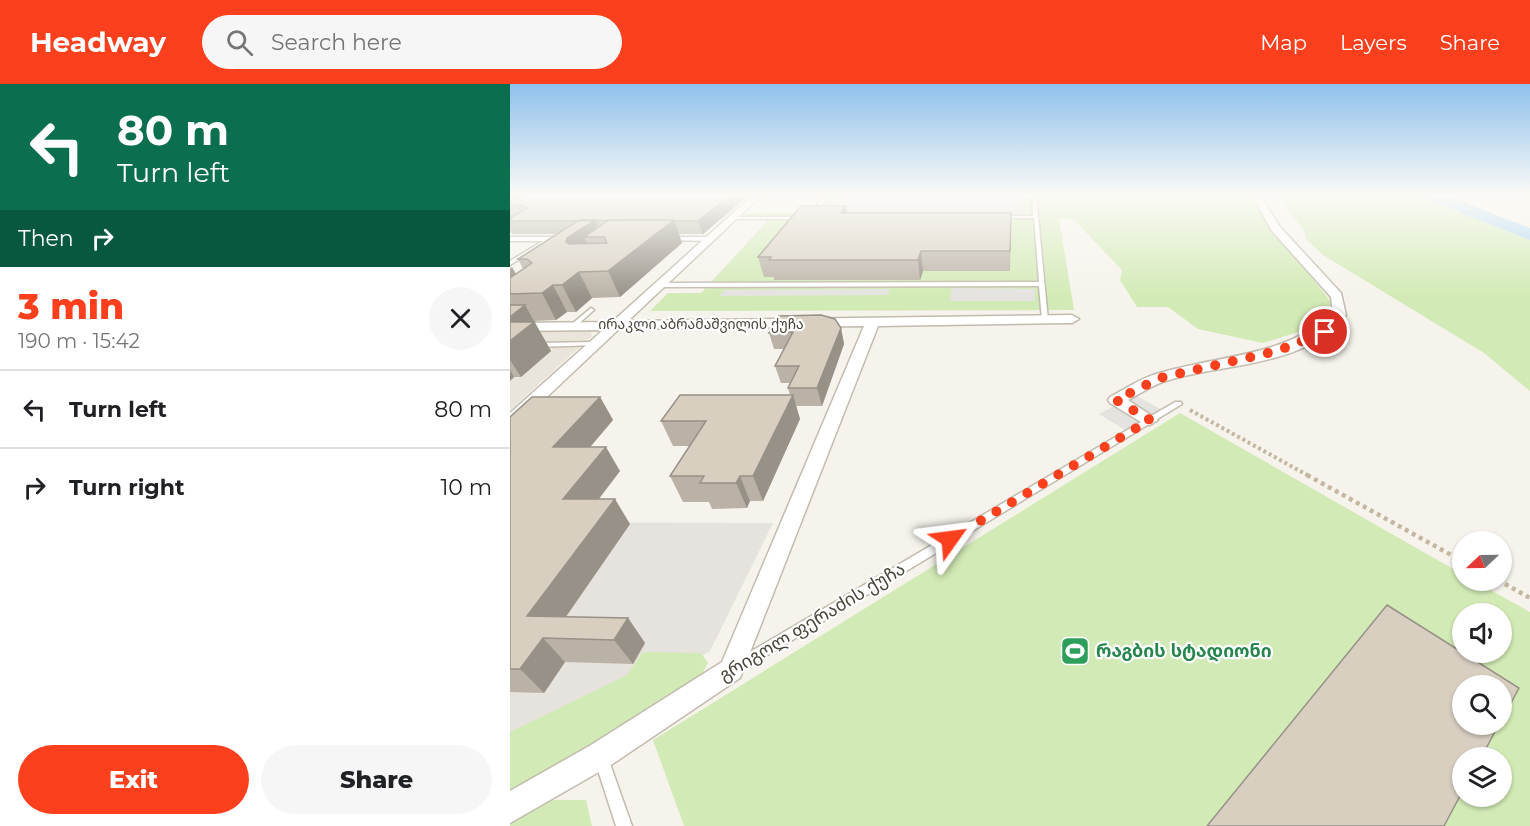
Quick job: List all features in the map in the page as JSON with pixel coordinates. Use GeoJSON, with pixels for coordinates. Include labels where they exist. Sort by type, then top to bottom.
{"type":"FeatureCollection","features":[{"type":"Feature","properties":{"kind":"street"},"geometry":{"type":"LineString","coordinates":[[510,422],[720,230]]}},
{"type":"Feature","properties":{"kind":"street"},"geometry":{"type":"LineString","coordinates":[[1150,420],[1116,400],[1160,378],[1277,351],[1325,332],[1340,315],[1337,296],[1277,230]]}},
{"type":"Feature","properties":{"kind":"street","name":"ირაკლი აბრამაშვილის ქუჩა"},"geometry":{"type":"LineString","coordinates":[[510,327],[1072,320]]}},
{"type":"Feature","properties":{"kind":"street"},"geometry":{"type":"LineString","coordinates":[[731,670],[872,323]]}},
{"type":"Feature","properties":{"kind":"street","name":"გრიგოლ ფერაძის ქუჩა"},"geometry":{"type":"LineString","coordinates":[[510,808],[601,755],[731,670]]}},
{"type":"Feature","properties":{"kind":"lane"},"geometry":{"type":"LineString","coordinates":[[1037,230],[1045,320]]}},
{"type":"Feature","properties":{"kind":"lane"},"geometry":{"type":"LineString","coordinates":[[510,239],[571,239]]}},
{"type":"Feature","properties":{"kind":"lane"},"geometry":{"type":"LineString","coordinates":[[510,263],[549,239]]}},
{"type":"Feature","properties":{"kind":"lane"},"geometry":{"type":"LineString","coordinates":[[663,239],[710,239]]}},
{"type":"Feature","properties":{"kind":"lane"},"geometry":{"type":"LineString","coordinates":[[658,285],[1042,284]]}},
{"type":"Feature","properties":{"kind":"lane"},"geometry":{"type":"LineString","coordinates":[[574,325],[591,310]]}},
{"type":"Feature","properties":{"kind":"lane"},"geometry":{"type":"LineString","coordinates":[[540,345],[593,344]]}},
{"type":"Feature","properties":{"kind":"lane","name":"გრიგოლ ფერაძის ქუჩა"},"geometry":{"type":"LineString","coordinates":[[731,670],[1178,404]]}},
{"type":"Feature","properties":{"kind":"lane"},"geometry":{"type":"LineString","coordinates":[[601,755],[624,826]]}},
{"type":"Feature","properties":{"kind":"path"},"geometry":{"type":"LineString","coordinates":[[1178,404],[1452,555]]}},
{"type":"Feature","properties":{"kind":"path"},"geometry":{"type":"LineString","coordinates":[[1512,588],[1530,598]]}},
{"type":"Feature","properties":{"kind":"shaded area"},"geometry":{"type":"Polygon","coordinates":[[[952,288],[1035,289],[1035,301],[950,301],[952,288]]]}},
{"type":"Feature","properties":{"kind":"shaded area"},"geometry":{"type":"Polygon","coordinates":[[[890,289],[888,295],[719,296],[725,290],[890,289]]]}},
{"type":"Feature","properties":{"kind":"shaded area"},"geometry":{"type":"Polygon","coordinates":[[[590,330],[592,336],[510,410],[510,332],[590,330]]]}},
{"type":"Feature","properties":{"kind":"shaded area"},"geometry":{"type":"Polygon","coordinates":[[[1135,395],[1164,411],[1128,432],[1099,414],[1135,395]]]}},
{"type":"Feature","properties":{"kind":"shaded area"},"geometry":{"type":"Polygon","coordinates":[[[510,522],[773,523],[710,651],[510,768],[510,522]]]}},
{"type":"Feature","properties":{"kind":"green space"},"geometry":{"type":"Polygon","coordinates":[[[759,230],[1061,230],[1074,310],[650,311],[668,293],[701,293],[759,230]]]}},
{"type":"Feature","properties":{"kind":"green space"},"geometry":{"type":"Polygon","coordinates":[[[1083,230],[1274,230],[1331,302],[1325,324],[1263,343],[1198,329],[1168,307],[1137,307],[1120,280],[1122,270],[1083,230]]]}},
{"type":"Feature","properties":{"kind":"green space"},"geometry":{"type":"Polygon","coordinates":[[[1303,230],[1504,230],[1530,240],[1530,391],[1484,353],[1323,255],[1306,239],[1303,230]]]}},
{"type":"Feature","properties":{"kind":"green space"},"geometry":{"type":"Polygon","coordinates":[[[1180,413],[1452,568],[1452,591],[1492,591],[1530,612],[1530,826],[684,826],[653,740],[1180,413]]]}},
{"type":"Feature","properties":{"kind":"green space"},"geometry":{"type":"Polygon","coordinates":[[[643,652],[701,653],[708,663],[693,690],[510,792],[510,732],[627,675],[643,652]]]}},
{"type":"Feature","properties":{"kind":"green space"},"geometry":{"type":"Polygon","coordinates":[[[538,800],[586,800],[592,826],[510,826],[510,816],[538,800]]]}},
{"type":"Feature","properties":{"kind":"water"},"geometry":{"type":"Polygon","coordinates":[[[1504,230],[1530,230],[1530,240],[1504,230]]]}},
{"type":"Feature","properties":{"kind":"building"},"geometry":{"type":"Polygon","coordinates":[[[564,230],[580,230],[567,238],[566,242],[569,244],[607,243],[604,237],[584,237],[595,230],[662,230],[608,271],[579,272],[562,285],[553,285],[542,293],[510,294],[510,278],[532,263],[527,259],[518,259],[564,230]]]}},
{"type":"Feature","properties":{"kind":"building"},"geometry":{"type":"Polygon","coordinates":[[[781,230],[1011,230],[1010,251],[921,251],[918,260],[769,260],[771,257],[758,257],[781,230]]]}},
{"type":"Feature","properties":{"kind":"building"},"geometry":{"type":"Polygon","coordinates":[[[510,305],[525,305],[510,317],[510,305]]]}},
{"type":"Feature","properties":{"kind":"building"},"geometry":{"type":"Polygon","coordinates":[[[821,315],[835,319],[841,328],[817,388],[788,388],[799,366],[775,366],[793,332],[769,333],[779,316],[821,315]]]}},
{"type":"Feature","properties":{"kind":"building"},"geometry":{"type":"Polygon","coordinates":[[[510,322],[534,322],[510,341],[510,322]]]}},
{"type":"Feature","properties":{"kind":"building"},"geometry":{"type":"Polygon","coordinates":[[[680,395],[793,395],[753,476],[740,476],[736,483],[700,483],[704,476],[670,476],[706,421],[661,421],[680,395]]]}},
{"type":"Feature","properties":{"kind":"building"},"geometry":{"type":"Polygon","coordinates":[[[532,397],[600,397],[553,447],[606,447],[563,499],[615,499],[527,616],[628,618],[614,640],[543,638],[520,669],[510,669],[510,417],[532,397]]]}},
{"type":"Feature","properties":{"kind":"building"},"geometry":{"type":"Polygon","coordinates":[[[1387,605],[1452,646],[1452,663],[1479,663],[1498,675],[1452,675],[1452,735],[1493,735],[1487,747],[1452,747],[1452,807],[1454,807],[1444,826],[1207,826],[1387,605]]]}},
{"type":"Feature","properties":{"kind":"building"},"geometry":{"type":"Polygon","coordinates":[[[1512,684],[1519,688],[1512,701],[1512,684]]]}},
{"type":"Feature","properties":{"kind":"place","name":"რაგბის სტადიონი"},"geometry":{"type":"Point","coordinates":[1075,651]}},
{"type":"Feature","properties":{"kind":"route"},"geometry":{"type":"LineString","coordinates":[[950,539],[1150,420],[1116,400],[1160,378],[1277,351],[1325,332]]}}]}
